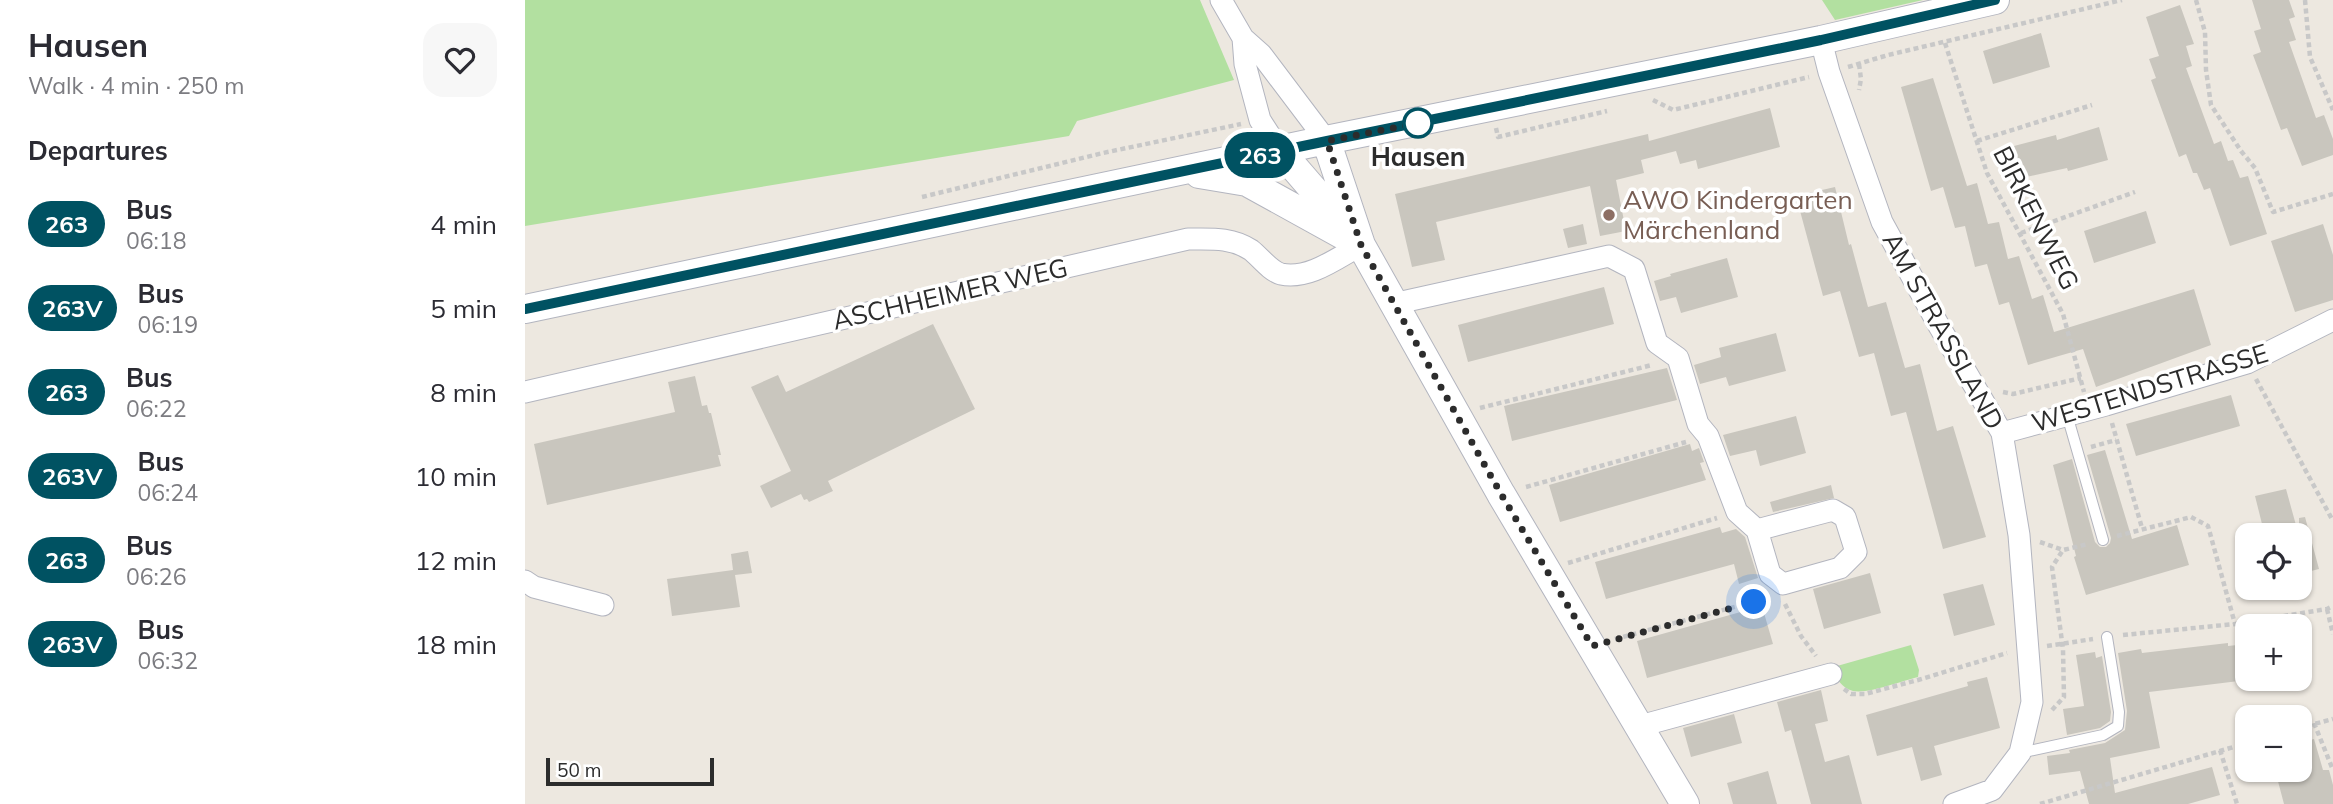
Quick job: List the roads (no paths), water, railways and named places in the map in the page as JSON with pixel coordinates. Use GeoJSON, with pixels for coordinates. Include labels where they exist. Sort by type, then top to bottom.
{"type":"FeatureCollection","features":[{"type":"Feature","properties":{"kind":"street"},"geometry":{"type":"LineString","coordinates":[[1221,0],[1243,38],[1261,54],[1327,141],[1361,245],[1501,494],[1685,804]]}},
{"type":"Feature","properties":{"kind":"street"},"geometry":{"type":"LineString","coordinates":[[525,309],[1821,40],[1995,0]]}},
{"type":"Feature","properties":{"kind":"street"},"geometry":{"type":"LineString","coordinates":[[1243,38],[1245,64],[1260,120],[1280,151],[1361,245]]}},
{"type":"Feature","properties":{"kind":"street","name":"AM STRASSLAND"},"geometry":{"type":"LineString","coordinates":[[1821,40],[1829,72],[1882,222],[1939,326],[2003,433],[2019,534],[2029,649],[2032,702],[2029,751],[1992,790],[1954,804]]}},
{"type":"Feature","properties":{"kind":"street"},"geometry":{"type":"LineString","coordinates":[[1182,172],[1247,182],[1361,245]]}},
{"type":"Feature","properties":{"kind":"street","name":"ASCHHEIMER WEG"},"geometry":{"type":"LineString","coordinates":[[525,392],[1188,239],[1225,238],[1251,250],[1278,274],[1302,274],[1361,245]]}},
{"type":"Feature","properties":{"kind":"street"},"geometry":{"type":"LineString","coordinates":[[1393,304],[1609,257],[1633,269],[1657,343],[1678,358],[1698,425],[1708,436],[1737,512],[1757,530],[1770,574],[1783,583],[1840,568],[1856,552],[1845,517],[1832,510],[1757,530]]}},
{"type":"Feature","properties":{"kind":"street","name":"WESTENDSTRASSE"},"geometry":{"type":"LineString","coordinates":[[2003,433],[2248,363],[2333,320]]}},
{"type":"Feature","properties":{"kind":"street"},"geometry":{"type":"LineString","coordinates":[[525,581],[534,587],[603,605]]}},
{"type":"Feature","properties":{"kind":"street"},"geometry":{"type":"LineString","coordinates":[[1640,726],[1831,674]]}},
{"type":"Feature","properties":{"kind":"lane"},"geometry":{"type":"LineString","coordinates":[[2067,415],[2103,540]]}},
{"type":"Feature","properties":{"kind":"lane"},"geometry":{"type":"LineString","coordinates":[[2029,751],[2103,736],[2118,726],[2119,712],[2107,637]]}},
{"type":"Feature","properties":{"kind":"place","name":"Hausen"},"geometry":{"type":"Point","coordinates":[1418,123]}},
{"type":"Feature","properties":{"kind":"place","name":"AWO Kindergarten Märchenland"},"geometry":{"type":"Point","coordinates":[1609,215]}}]}
